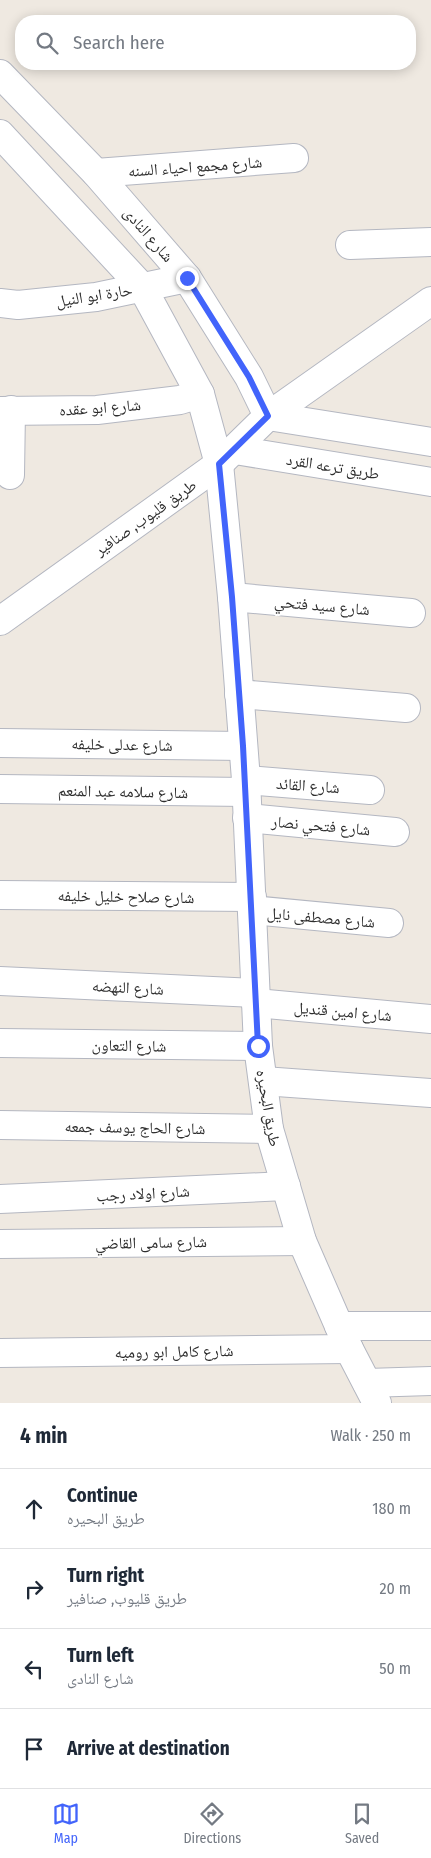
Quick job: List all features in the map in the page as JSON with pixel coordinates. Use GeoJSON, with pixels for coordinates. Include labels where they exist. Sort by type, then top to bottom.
{"type":"FeatureCollection","features":[{"type":"Feature","properties":{"kind":"street","name":"شارع النادى"},"geometry":{"type":"LineString","coordinates":[[0,74],[96,173],[187,278],[249,377],[268,416]]}},
{"type":"Feature","properties":{"kind":"street","name":"طريق البحيره"},"geometry":{"type":"LineString","coordinates":[[0,134],[142,287],[200,394],[227,457],[232,597],[246,797],[258,1046],[269,1129],[302,1241],[344,1338],[372,1393]]}},
{"type":"Feature","properties":{"kind":"street","name":"شارع مجمع احياء السنه"},"geometry":{"type":"LineString","coordinates":[[96,173],[294,158]]}},
{"type":"Feature","properties":{"kind":"street"},"geometry":{"type":"LineString","coordinates":[[350,245],[431,242]]}},
{"type":"Feature","properties":{"kind":"street","name":"حارة ابو النيل"},"geometry":{"type":"LineString","coordinates":[[0,303],[18,305],[96,298],[187,278]]}},
{"type":"Feature","properties":{"kind":"street","name":"طريق قليوب, صنافير"},"geometry":{"type":"LineString","coordinates":[[0,621],[227,457],[268,416],[408,320],[431,302]]}},
{"type":"Feature","properties":{"kind":"street","name":"شارع ابو عقده"},"geometry":{"type":"LineString","coordinates":[[5,410],[97,410],[180,400],[200,394]]}},
{"type":"Feature","properties":{"kind":"street"},"geometry":{"type":"LineString","coordinates":[[5,410],[10,475]]}},
{"type":"Feature","properties":{"kind":"street"},"geometry":{"type":"LineString","coordinates":[[268,416],[431,442]]}},
{"type":"Feature","properties":{"kind":"street","name":"طريق ترعه القرد"},"geometry":{"type":"LineString","coordinates":[[227,457],[431,482]]}},
{"type":"Feature","properties":{"kind":"street","name":"شارع سيد فتحي"},"geometry":{"type":"LineString","coordinates":[[232,597],[411,613]]}},
{"type":"Feature","properties":{"kind":"street"},"geometry":{"type":"LineString","coordinates":[[240,694],[406,708]]}},
{"type":"Feature","properties":{"kind":"street","name":"شارع عدلى خليفه"},"geometry":{"type":"LineString","coordinates":[[0,743],[243,746]]}},
{"type":"Feature","properties":{"kind":"street","name":"شارع سلامه عبد المنعم"},"geometry":{"type":"LineString","coordinates":[[0,789],[246,797]]}},
{"type":"Feature","properties":{"kind":"street","name":"شارع القائد"},"geometry":{"type":"LineString","coordinates":[[246,797],[370,790]]}},
{"type":"Feature","properties":{"kind":"street","name":"شارع فتحي نصار"},"geometry":{"type":"LineString","coordinates":[[246,797],[395,832]]}},
{"type":"Feature","properties":{"kind":"street","name":"شارع صلاح خليل خليفه"},"geometry":{"type":"LineString","coordinates":[[0,895],[252,904]]}},
{"type":"Feature","properties":{"kind":"street","name":"شارع مصطفى نايل"},"geometry":{"type":"LineString","coordinates":[[252,904],[389,923]]}},
{"type":"Feature","properties":{"kind":"street","name":"شارع النهضه"},"geometry":{"type":"LineString","coordinates":[[0,981],[256,998]]}},
{"type":"Feature","properties":{"kind":"street","name":"شارع امين قنديل"},"geometry":{"type":"LineString","coordinates":[[256,998],[430,1011]]}},
{"type":"Feature","properties":{"kind":"street","name":"شارع التعاون"},"geometry":{"type":"LineString","coordinates":[[0,1043],[258,1046]]}},
{"type":"Feature","properties":{"kind":"street"},"geometry":{"type":"LineString","coordinates":[[263,1082],[431,1092]]}},
{"type":"Feature","properties":{"kind":"street","name":"شارع الحاج يوسف جمعه"},"geometry":{"type":"LineString","coordinates":[[0,1125],[269,1129]]}},
{"type":"Feature","properties":{"kind":"street","name":"شارع اولاد رجب"},"geometry":{"type":"LineString","coordinates":[[0,1199],[286,1186]]}},
{"type":"Feature","properties":{"kind":"street","name":"شارع سامى القاضي"},"geometry":{"type":"LineString","coordinates":[[0,1244],[302,1241]]}},
{"type":"Feature","properties":{"kind":"street","name":"شارع كامل ابو روميه"},"geometry":{"type":"LineString","coordinates":[[0,1352],[344,1338],[431,1326]]}},
{"type":"Feature","properties":{"kind":"street"},"geometry":{"type":"LineString","coordinates":[[372,1393],[431,1381]]}},
{"type":"Feature","properties":{"kind":"route"},"geometry":{"type":"LineString","coordinates":[[187,278],[249,377],[268,416],[219,464],[232,597],[243,746],[258,1046]]}}]}
